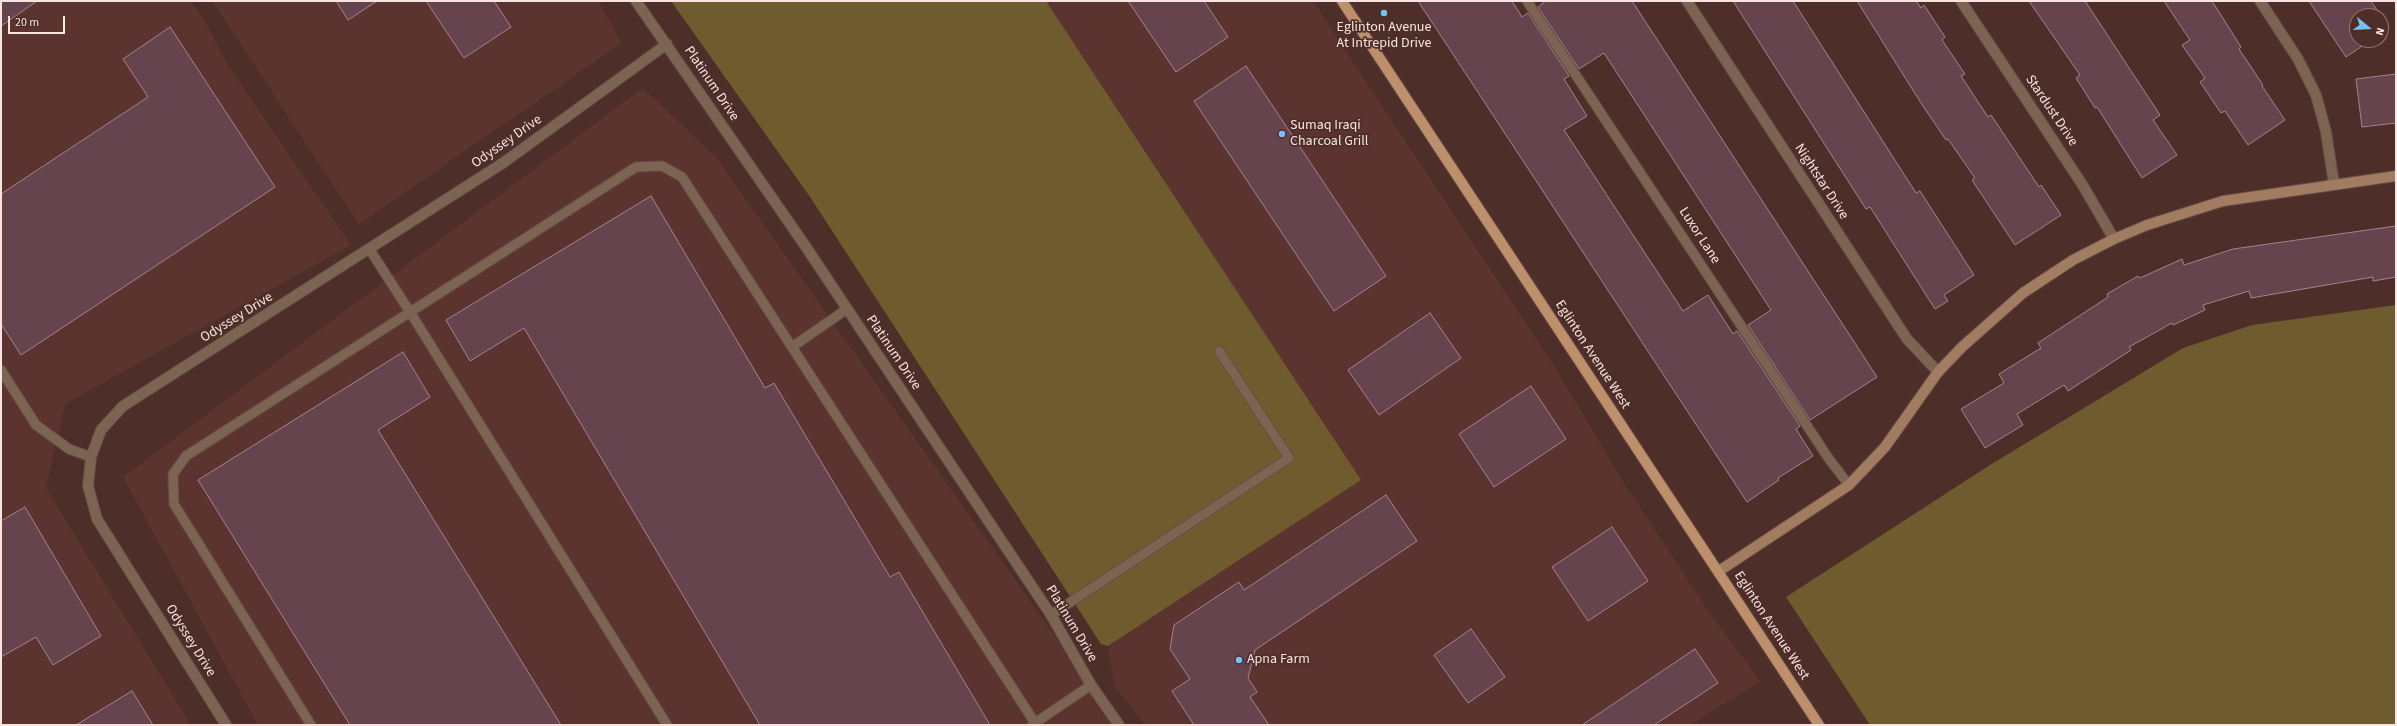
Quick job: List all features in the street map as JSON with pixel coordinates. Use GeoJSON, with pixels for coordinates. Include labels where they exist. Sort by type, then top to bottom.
{"type":"FeatureCollection","features":[{"type":"Feature","properties":{"kind":"main road","name":"Eglinton Avenue West"},"geometry":{"type":"LineString","coordinates":[[1342,1],[1719,571],[1819,725]]}},
{"type":"Feature","properties":{"kind":"street","name":"Platinum Drive"},"geometry":{"type":"LineString","coordinates":[[636,1],[667,44],[847,309],[1051,615],[1091,686],[1119,725]]}},
{"type":"Feature","properties":{"kind":"street","name":"Nightstar Drive"},"geometry":{"type":"LineString","coordinates":[[1687,1],[1907,339],[1938,372]]}},
{"type":"Feature","properties":{"kind":"street","name":"Stardust Drive"},"geometry":{"type":"LineString","coordinates":[[1961,1],[2082,184],[2114,239]]}},
{"type":"Feature","properties":{"kind":"street"},"geometry":{"type":"LineString","coordinates":[[2260,1],[2298,59],[2316,95],[2326,132],[2334,184]]}},
{"type":"Feature","properties":{"kind":"street","name":"Odyssey Drive"},"geometry":{"type":"LineString","coordinates":[[226,725],[97,520],[88,486],[91,457],[101,430],[123,406],[370,250],[503,163],[667,44]]}},
{"type":"Feature","properties":{"kind":"street"},"geometry":{"type":"LineString","coordinates":[[1719,571],[1849,485],[1885,447],[1938,372],[1991,320],[2023,294],[2073,260],[2114,239],[2147,225],[2223,200],[2396,176]]}},
{"type":"Feature","properties":{"kind":"lane","name":"Luxor Lane"},"geometry":{"type":"LineString","coordinates":[[1527,1],[1825,452],[1849,485]]}},
{"type":"Feature","properties":{"kind":"lane"},"geometry":{"type":"LineString","coordinates":[[311,725],[174,504],[173,474],[186,456],[636,167],[662,166],[682,177],[1033,724],[1091,686]]}},
{"type":"Feature","properties":{"kind":"lane"},"geometry":{"type":"LineString","coordinates":[[370,250],[667,725]]}},
{"type":"Feature","properties":{"kind":"lane"},"geometry":{"type":"LineString","coordinates":[[792,347],[847,309]]}},
{"type":"Feature","properties":{"kind":"lane"},"geometry":{"type":"LineString","coordinates":[[1051,615],[1289,458],[1219,351]]}},
{"type":"Feature","properties":{"kind":"lane"},"geometry":{"type":"LineString","coordinates":[[1,370],[36,425],[69,448],[91,457]]}},
{"type":"Feature","properties":{"kind":"shaded area"},"geometry":{"type":"Polygon","coordinates":[[[1,1],[191,1],[207,25],[227,64],[351,245],[65,404],[46,488],[191,725],[1,725],[1,1]]]}},
{"type":"Feature","properties":{"kind":"shaded area"},"geometry":{"type":"Polygon","coordinates":[[[212,1],[598,1],[622,43],[359,224],[212,1]]]}},
{"type":"Feature","properties":{"kind":"shaded area"},"geometry":{"type":"Polygon","coordinates":[[[671,1],[1046,1],[1361,480],[1108,646],[1101,644],[810,197],[671,1]]]}},
{"type":"Feature","properties":{"kind":"shaded area"},"geometry":{"type":"Polygon","coordinates":[[[1046,1],[1313,1],[1556,369],[1625,485],[1712,616],[1760,681],[1691,725],[1145,725],[1114,685],[1108,646],[1361,480],[1046,1]]]}},
{"type":"Feature","properties":{"kind":"shaded area"},"geometry":{"type":"Polygon","coordinates":[[[643,88],[715,156],[1118,725],[258,725],[123,477],[643,88]]]}},
{"type":"Feature","properties":{"kind":"shaded area"},"geometry":{"type":"Polygon","coordinates":[[[2396,305],[2396,725],[1870,725],[1786,597],[1990,465],[2183,348],[2252,325],[2396,305]]]}},
{"type":"Feature","properties":{"kind":"building"},"geometry":{"type":"Polygon","coordinates":[[[1,1],[37,1],[1,26],[1,1]]]}},
{"type":"Feature","properties":{"kind":"building"},"geometry":{"type":"Polygon","coordinates":[[[336,1],[377,1],[348,20],[336,1]]]}},
{"type":"Feature","properties":{"kind":"building"},"geometry":{"type":"Polygon","coordinates":[[[426,1],[494,1],[511,27],[464,58],[426,1]]]}},
{"type":"Feature","properties":{"kind":"building"},"geometry":{"type":"Polygon","coordinates":[[[1128,1],[1204,1],[1228,37],[1176,72],[1128,1]]]}},
{"type":"Feature","properties":{"kind":"building"},"geometry":{"type":"Polygon","coordinates":[[[1418,1],[1512,1],[1522,17],[1528,13],[1569,76],[1564,79],[1587,116],[1564,130],[1683,311],[1708,295],[1733,334],[1737,331],[1800,426],[1796,429],[1813,456],[1778,478],[1779,480],[1747,502],[1418,1]]]}},
{"type":"Feature","properties":{"kind":"building"},"geometry":{"type":"Polygon","coordinates":[[[1546,1],[1632,1],[1877,377],[1810,420],[1748,325],[1771,310],[1604,53],[1579,69],[1538,7],[1546,1]]]}},
{"type":"Feature","properties":{"kind":"building"},"geometry":{"type":"Polygon","coordinates":[[[1733,1],[1793,1],[1916,193],[1920,191],[1974,275],[1944,295],[1948,301],[1935,309],[1870,207],[1866,209],[1733,1]]]}},
{"type":"Feature","properties":{"kind":"building"},"geometry":{"type":"Polygon","coordinates":[[[1857,1],[1916,1],[1921,8],[1924,5],[1945,37],[1942,40],[1965,74],[1961,76],[1988,117],[1991,115],[2039,187],[2041,185],[2061,215],[2015,245],[1972,180],[1975,178],[1948,139],[1946,140],[1921,103],[1857,1]]]}},
{"type":"Feature","properties":{"kind":"building"},"geometry":{"type":"Polygon","coordinates":[[[2029,1],[2085,1],[2160,115],[2153,120],[2177,155],[2142,178],[2097,107],[2095,108],[2076,78],[2080,75],[2029,1]]]}},
{"type":"Feature","properties":{"kind":"building"},"geometry":{"type":"Polygon","coordinates":[[[2164,1],[2212,1],[2241,47],[2239,49],[2285,120],[2248,145],[2225,111],[2221,113],[2200,82],[2205,78],[2182,45],[2190,40],[2164,1]]]}},
{"type":"Feature","properties":{"kind":"building"},"geometry":{"type":"Polygon","coordinates":[[[2309,1],[2371,1],[2376,8],[2349,8],[2349,48],[2359,48],[2346,57],[2309,1]]]}},
{"type":"Feature","properties":{"kind":"building"},"geometry":{"type":"Polygon","coordinates":[[[170,27],[275,187],[21,355],[1,324],[1,194],[148,97],[123,59],[170,27]]]}},
{"type":"Feature","properties":{"kind":"building"},"geometry":{"type":"Polygon","coordinates":[[[1246,66],[1386,276],[1334,311],[1194,101],[1246,66]]]}},
{"type":"Feature","properties":{"kind":"building"},"geometry":{"type":"Polygon","coordinates":[[[2396,74],[2396,123],[2362,127],[2356,79],[2396,74]]]}},
{"type":"Feature","properties":{"kind":"building"},"geometry":{"type":"Polygon","coordinates":[[[651,196],[765,388],[774,383],[890,577],[899,572],[990,725],[760,725],[524,328],[470,361],[446,320],[651,196]]]}},
{"type":"Feature","properties":{"kind":"building"},"geometry":{"type":"Polygon","coordinates":[[[2396,226],[2396,277],[2373,281],[2373,277],[2251,298],[2249,291],[2203,305],[2205,310],[2173,325],[2172,323],[2129,347],[2131,350],[2068,391],[2064,385],[2017,414],[2023,425],[1985,448],[1961,409],[2004,383],[1999,374],[2041,348],[2038,343],[2108,297],[2107,294],[2138,276],[2140,278],[2182,259],[2184,265],[2233,249],[2396,226]]]}},
{"type":"Feature","properties":{"kind":"building"},"geometry":{"type":"Polygon","coordinates":[[[1430,313],[1461,358],[1379,415],[1348,370],[1430,313]]]}},
{"type":"Feature","properties":{"kind":"building"},"geometry":{"type":"Polygon","coordinates":[[[403,352],[430,397],[378,430],[561,725],[350,725],[198,480],[403,352]]]}},
{"type":"Feature","properties":{"kind":"building"},"geometry":{"type":"Polygon","coordinates":[[[1531,386],[1566,439],[1494,487],[1459,434],[1531,386]]]}},
{"type":"Feature","properties":{"kind":"building"},"geometry":{"type":"Polygon","coordinates":[[[1386,495],[1417,541],[1255,650],[1248,678],[1257,692],[1250,697],[1269,725],[1194,725],[1172,691],[1190,679],[1170,649],[1174,625],[1239,582],[1244,590],[1386,495]]]}},
{"type":"Feature","properties":{"kind":"building"},"geometry":{"type":"Polygon","coordinates":[[[25,507],[101,636],[53,665],[36,637],[1,657],[1,521],[25,507]]]}},
{"type":"Feature","properties":{"kind":"building"},"geometry":{"type":"Polygon","coordinates":[[[1612,527],[1648,581],[1588,621],[1552,567],[1612,527]]]}},
{"type":"Feature","properties":{"kind":"building"},"geometry":{"type":"Polygon","coordinates":[[[1471,629],[1505,677],[1468,703],[1434,655],[1471,629]]]}},
{"type":"Feature","properties":{"kind":"building"},"geometry":{"type":"Polygon","coordinates":[[[1695,649],[1718,683],[1654,725],[1582,725],[1695,649]]]}},
{"type":"Feature","properties":{"kind":"building"},"geometry":{"type":"Polygon","coordinates":[[[132,691],[153,725],[76,725],[132,691]]]}},
{"type":"Feature","properties":{"kind":"place","name":"Eglinton Avenue At Intrepid Drive"},"geometry":{"type":"Point","coordinates":[1384,13]}},
{"type":"Feature","properties":{"kind":"place","name":"Sumaq Iraqi Charcoal Grill"},"geometry":{"type":"Point","coordinates":[1282,134]}},
{"type":"Feature","properties":{"kind":"place","name":"Apna Farm"},"geometry":{"type":"Point","coordinates":[1239,660]}}]}
